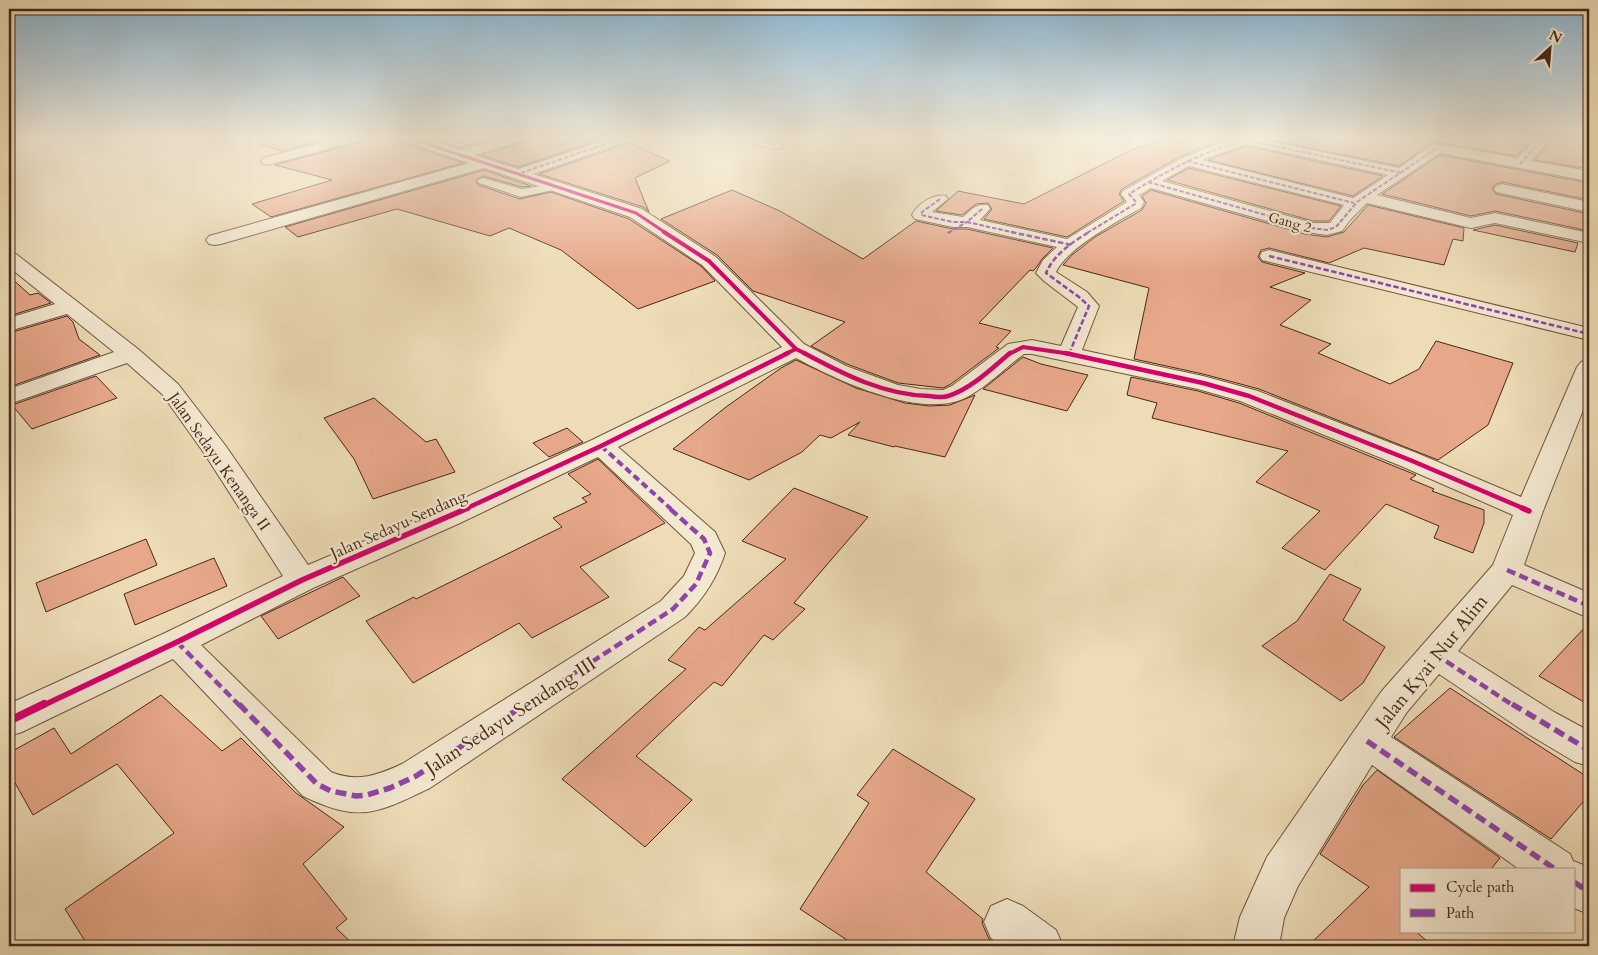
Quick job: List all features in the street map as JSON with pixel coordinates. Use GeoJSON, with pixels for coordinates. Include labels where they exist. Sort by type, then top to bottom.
{"type":"FeatureCollection","features":[{"type":"Feature","properties":{"kind":"street"},"geometry":{"type":"LineString","coordinates":[[215,240],[420,182]]}},
{"type":"Feature","properties":{"kind":"street"},"geometry":{"type":"LineString","coordinates":[[545,182],[636,213],[709,260],[796,349],[862,381],[894,391],[921,396],[946,397],[961,391],[1016,349],[1023,346],[1069,354],[1204,383],[1249,396],[1410,460],[1529,511]]}},
{"type":"Feature","properties":{"kind":"street"},"geometry":{"type":"LineString","coordinates":[[1069,354],[1088,306],[1083,298],[1057,283],[1046,274],[1050,264],[1082,236],[1135,204],[1136,202],[1129,194],[1148,182]]}},
{"type":"Feature","properties":{"kind":"street","name":"Gang 2"},"geometry":{"type":"LineString","coordinates":[[1148,182],[1320,230],[1336,227],[1346,212],[1358,200],[1388,182]]}},
{"type":"Feature","properties":{"kind":"street"},"geometry":{"type":"LineString","coordinates":[[1277,182],[1471,223],[1495,218],[1589,238]]}},
{"type":"Feature","properties":{"kind":"street"},"geometry":{"type":"LineString","coordinates":[[1502,189],[1589,207]]}},
{"type":"Feature","properties":{"kind":"street"},"geometry":{"type":"LineString","coordinates":[[940,199],[921,214],[953,222],[966,222],[1072,244]]}},
{"type":"Feature","properties":{"kind":"street"},"geometry":{"type":"LineString","coordinates":[[948,233],[982,209]]}},
{"type":"Feature","properties":{"kind":"street"},"geometry":{"type":"LineString","coordinates":[[1269,256],[1369,282],[1467,303],[1589,334]]}},
{"type":"Feature","properties":{"kind":"street","name":"Jalan Sedayu Kenanga II"},"geometry":{"type":"LineString","coordinates":[[10,260],[71,306],[170,389],[191,415],[302,580]]}},
{"type":"Feature","properties":{"kind":"street"},"geometry":{"type":"LineString","coordinates":[[9,325],[71,306]]}},
{"type":"Feature","properties":{"kind":"street","name":"Jalan Sedayu Sendang"},"geometry":{"type":"LineString","coordinates":[[9,721],[177,642],[302,580],[448,517],[601,446],[796,349]]}},
{"type":"Feature","properties":{"kind":"street"},"geometry":{"type":"LineString","coordinates":[[9,397],[130,354]]}},
{"type":"Feature","properties":{"kind":"street","name":"Jalan Kyai Nur Alim"},"geometry":{"type":"LineString","coordinates":[[1256,946],[1262,917],[1282,872],[1367,741],[1394,702],[1507,570],[1529,511],[1589,367]]}},
{"type":"Feature","properties":{"kind":"street","name":"Jalan Sedayu Sendang III"},"geometry":{"type":"LineString","coordinates":[[177,642],[317,784],[334,793],[354,797],[380,793],[416,776],[673,610],[693,589],[705,571],[710,553],[704,539],[601,446]]}},
{"type":"Feature","properties":{"kind":"street"},"geometry":{"type":"LineString","coordinates":[[1507,570],[1589,606]]}},
{"type":"Feature","properties":{"kind":"street"},"geometry":{"type":"LineString","coordinates":[[1435,654],[1541,723],[1589,750]]}},
{"type":"Feature","properties":{"kind":"street"},"geometry":{"type":"LineString","coordinates":[[1367,741],[1554,868]]}},
{"type":"Feature","properties":{"kind":"street"},"geometry":{"type":"LineString","coordinates":[[1576,883],[1589,892]]}},
{"type":"Feature","properties":{"kind":"lane"},"geometry":{"type":"LineString","coordinates":[[485,182],[517,193],[558,186]]}},
{"type":"Feature","properties":{"kind":"building"},"geometry":{"type":"Polygon","coordinates":[[[327,182],[397,182],[271,217],[252,204],[327,182]]]}},
{"type":"Feature","properties":{"kind":"building"},"geometry":{"type":"Polygon","coordinates":[[[444,182],[477,182],[478,185],[520,199],[551,192],[629,219],[701,266],[715,281],[638,309],[561,250],[509,228],[490,236],[397,209],[298,237],[285,227],[444,182]]]}},
{"type":"Feature","properties":{"kind":"building"},"geometry":{"type":"Polygon","coordinates":[[[503,182],[518,182],[531,186],[522,187],[503,182]]]}},
{"type":"Feature","properties":{"kind":"building"},"geometry":{"type":"Polygon","coordinates":[[[563,182],[636,182],[649,212],[643,207],[563,182]]]}},
{"type":"Feature","properties":{"kind":"building"},"geometry":{"type":"Polygon","coordinates":[[[1068,182],[1135,182],[1122,189],[1119,194],[1124,201],[1067,237],[984,219],[992,209],[988,203],[976,204],[962,215],[936,211],[958,191],[1024,204],[1068,182]]]}},
{"type":"Feature","properties":{"kind":"building"},"geometry":{"type":"Polygon","coordinates":[[[1173,182],[1243,182],[1341,206],[1329,221],[1313,221],[1173,182]]]}},
{"type":"Feature","properties":{"kind":"building"},"geometry":{"type":"Polygon","coordinates":[[[1295,182],[1375,182],[1353,196],[1295,182]]]}},
{"type":"Feature","properties":{"kind":"building"},"geometry":{"type":"Polygon","coordinates":[[[1400,182],[1581,182],[1589,183],[1589,200],[1502,182],[1495,184],[1492,188],[1496,194],[1589,214],[1589,231],[1495,211],[1471,216],[1382,194],[1400,182]]]}},
{"type":"Feature","properties":{"kind":"building"},"geometry":{"type":"Polygon","coordinates":[[[732,190],[780,211],[863,259],[916,221],[953,229],[967,229],[1053,248],[1036,268],[1033,271],[1030,270],[979,323],[1011,331],[996,347],[999,348],[943,388],[898,383],[847,364],[811,346],[845,322],[753,291],[717,255],[661,219],[732,190]]]}},
{"type":"Feature","properties":{"kind":"building"},"geometry":{"type":"Polygon","coordinates":[[[1151,190],[1305,234],[1327,237],[1344,232],[1368,205],[1464,228],[1463,241],[1453,239],[1444,265],[1364,248],[1329,263],[1269,248],[1261,250],[1258,257],[1262,262],[1305,273],[1270,287],[1311,300],[1280,325],[1331,344],[1318,353],[1390,384],[1419,369],[1436,341],[1513,363],[1488,425],[1438,460],[1259,389],[1203,374],[1134,359],[1149,288],[1063,265],[1072,255],[1095,237],[1142,210],[1146,203],[1142,196],[1151,190]]]}},
{"type":"Feature","properties":{"kind":"building"},"geometry":{"type":"Polygon","coordinates":[[[1495,225],[1578,243],[1575,252],[1473,230],[1495,225]]]}},
{"type":"Feature","properties":{"kind":"building"},"geometry":{"type":"Polygon","coordinates":[[[9,276],[30,295],[38,293],[51,303],[9,316],[9,276]]]}},
{"type":"Feature","properties":{"kind":"building"},"geometry":{"type":"Polygon","coordinates":[[[67,316],[73,322],[79,339],[100,355],[9,387],[9,333],[67,316]]]}},
{"type":"Feature","properties":{"kind":"building"},"geometry":{"type":"Polygon","coordinates":[[[1023,357],[1041,364],[1088,375],[1067,411],[983,389],[1023,357]]]}},
{"type":"Feature","properties":{"kind":"building"},"geometry":{"type":"Polygon","coordinates":[[[796,360],[856,388],[905,403],[929,406],[950,405],[975,395],[945,457],[894,447],[848,435],[860,422],[831,438],[820,435],[802,452],[749,480],[673,449],[726,407],[781,368],[796,360]]]}},
{"type":"Feature","properties":{"kind":"building"},"geometry":{"type":"Polygon","coordinates":[[[96,376],[117,398],[32,429],[12,405],[96,376]]]}},
{"type":"Feature","properties":{"kind":"building"},"geometry":{"type":"Polygon","coordinates":[[[1131,377],[1198,391],[1239,403],[1416,475],[1410,479],[1434,489],[1432,491],[1484,510],[1484,523],[1473,553],[1434,538],[1439,526],[1386,504],[1325,570],[1282,548],[1320,511],[1256,482],[1288,451],[1152,418],[1157,403],[1127,395],[1131,377]]]}},
{"type":"Feature","properties":{"kind":"building"},"geometry":{"type":"Polygon","coordinates":[[[374,398],[426,442],[436,439],[455,472],[373,499],[354,459],[324,418],[374,398]]]}},
{"type":"Feature","properties":{"kind":"building"},"geometry":{"type":"Polygon","coordinates":[[[567,428],[583,442],[549,457],[533,443],[567,428]]]}},
{"type":"Feature","properties":{"kind":"building"},"geometry":{"type":"Polygon","coordinates":[[[598,459],[665,523],[580,567],[609,597],[532,638],[519,623],[413,683],[366,621],[414,597],[416,599],[562,527],[553,518],[587,502],[582,498],[591,494],[568,474],[598,459]]]}},
{"type":"Feature","properties":{"kind":"building"},"geometry":{"type":"Polygon","coordinates":[[[794,488],[868,517],[794,603],[805,609],[773,640],[764,635],[722,686],[714,682],[636,756],[692,800],[645,847],[562,779],[686,669],[668,660],[699,627],[705,630],[786,559],[742,541],[794,488]]]}},
{"type":"Feature","properties":{"kind":"building"},"geometry":{"type":"Polygon","coordinates":[[[146,539],[157,565],[46,612],[36,583],[146,539]]]}},
{"type":"Feature","properties":{"kind":"building"},"geometry":{"type":"Polygon","coordinates":[[[214,558],[227,586],[135,625],[124,594],[214,558]]]}},
{"type":"Feature","properties":{"kind":"building"},"geometry":{"type":"Polygon","coordinates":[[[1330,574],[1361,589],[1343,620],[1385,647],[1363,683],[1341,701],[1262,646],[1297,621],[1330,574]]]}},
{"type":"Feature","properties":{"kind":"building"},"geometry":{"type":"Polygon","coordinates":[[[343,577],[360,596],[278,639],[261,616],[343,577]]]}},
{"type":"Feature","properties":{"kind":"building"},"geometry":{"type":"Polygon","coordinates":[[[1589,623],[1589,705],[1539,676],[1589,623]]]}},
{"type":"Feature","properties":{"kind":"building"},"geometry":{"type":"Polygon","coordinates":[[[1450,688],[1589,778],[1589,795],[1551,839],[1394,737],[1450,688]]]}},
{"type":"Feature","properties":{"kind":"building"},"geometry":{"type":"Polygon","coordinates":[[[161,695],[222,751],[241,738],[296,793],[344,827],[303,864],[347,919],[336,928],[355,946],[88,946],[65,909],[174,833],[117,764],[33,815],[9,772],[9,753],[54,728],[71,754],[161,695]]]}},
{"type":"Feature","properties":{"kind":"building"},"geometry":{"type":"Polygon","coordinates":[[[893,749],[975,799],[926,872],[983,919],[982,923],[989,939],[999,946],[856,946],[800,909],[869,803],[857,795],[893,749]]]}},
{"type":"Feature","properties":{"kind":"building"},"geometry":{"type":"Polygon","coordinates":[[[1377,770],[1500,858],[1492,868],[1400,868],[1400,932],[1416,932],[1433,946],[1308,946],[1369,887],[1320,854],[1363,785],[1377,770]]]}},
{"type":"Feature","properties":{"kind":"marked path"},"geometry":{"type":"LineString","coordinates":[[1148,182],[1312,228],[1327,230],[1336,227],[1357,202],[1389,182]]}},
{"type":"Feature","properties":{"kind":"marked path"},"geometry":{"type":"LineString","coordinates":[[1069,354],[1089,306],[1085,301],[1046,273],[1050,264],[1058,255],[1084,235],[1135,204],[1136,202],[1129,194],[1149,182]]}},
{"type":"Feature","properties":{"kind":"marked path"},"geometry":{"type":"LineString","coordinates":[[1269,182],[1354,203]]}},
{"type":"Feature","properties":{"kind":"marked path"},"geometry":{"type":"LineString","coordinates":[[940,199],[922,212],[921,215],[953,222],[967,222]]}},
{"type":"Feature","properties":{"kind":"marked path"},"geometry":{"type":"LineString","coordinates":[[982,209],[967,222],[1072,245]]}},
{"type":"Feature","properties":{"kind":"marked path"},"geometry":{"type":"LineString","coordinates":[[948,233],[967,222]]}},
{"type":"Feature","properties":{"kind":"marked path"},"geometry":{"type":"LineString","coordinates":[[1269,256],[1589,334]]}},
{"type":"Feature","properties":{"kind":"marked path"},"geometry":{"type":"LineString","coordinates":[[177,642],[317,784],[331,791],[356,796],[378,792],[416,776],[673,609],[691,590],[700,577],[710,553],[704,539],[601,446]]}},
{"type":"Feature","properties":{"kind":"marked path"},"geometry":{"type":"LineString","coordinates":[[1507,570],[1589,606]]}},
{"type":"Feature","properties":{"kind":"marked path"},"geometry":{"type":"LineString","coordinates":[[1435,654],[1541,723],[1589,750]]}},
{"type":"Feature","properties":{"kind":"marked path"},"geometry":{"type":"LineString","coordinates":[[1367,741],[1554,868]]}},
{"type":"Feature","properties":{"kind":"marked path"},"geometry":{"type":"LineString","coordinates":[[1576,883],[1589,892]]}},
{"type":"Feature","properties":{"kind":"cycle path"},"geometry":{"type":"LineString","coordinates":[[541,182],[636,213],[709,261],[796,349],[862,381],[894,391],[921,396],[946,397],[961,391],[1016,349],[1032,347],[1069,354],[1203,383],[1249,396],[1410,460],[1529,511]]}},
{"type":"Feature","properties":{"kind":"cycle path"},"geometry":{"type":"LineString","coordinates":[[9,721],[177,642],[302,580],[448,517],[601,446],[796,349]]}}]}
